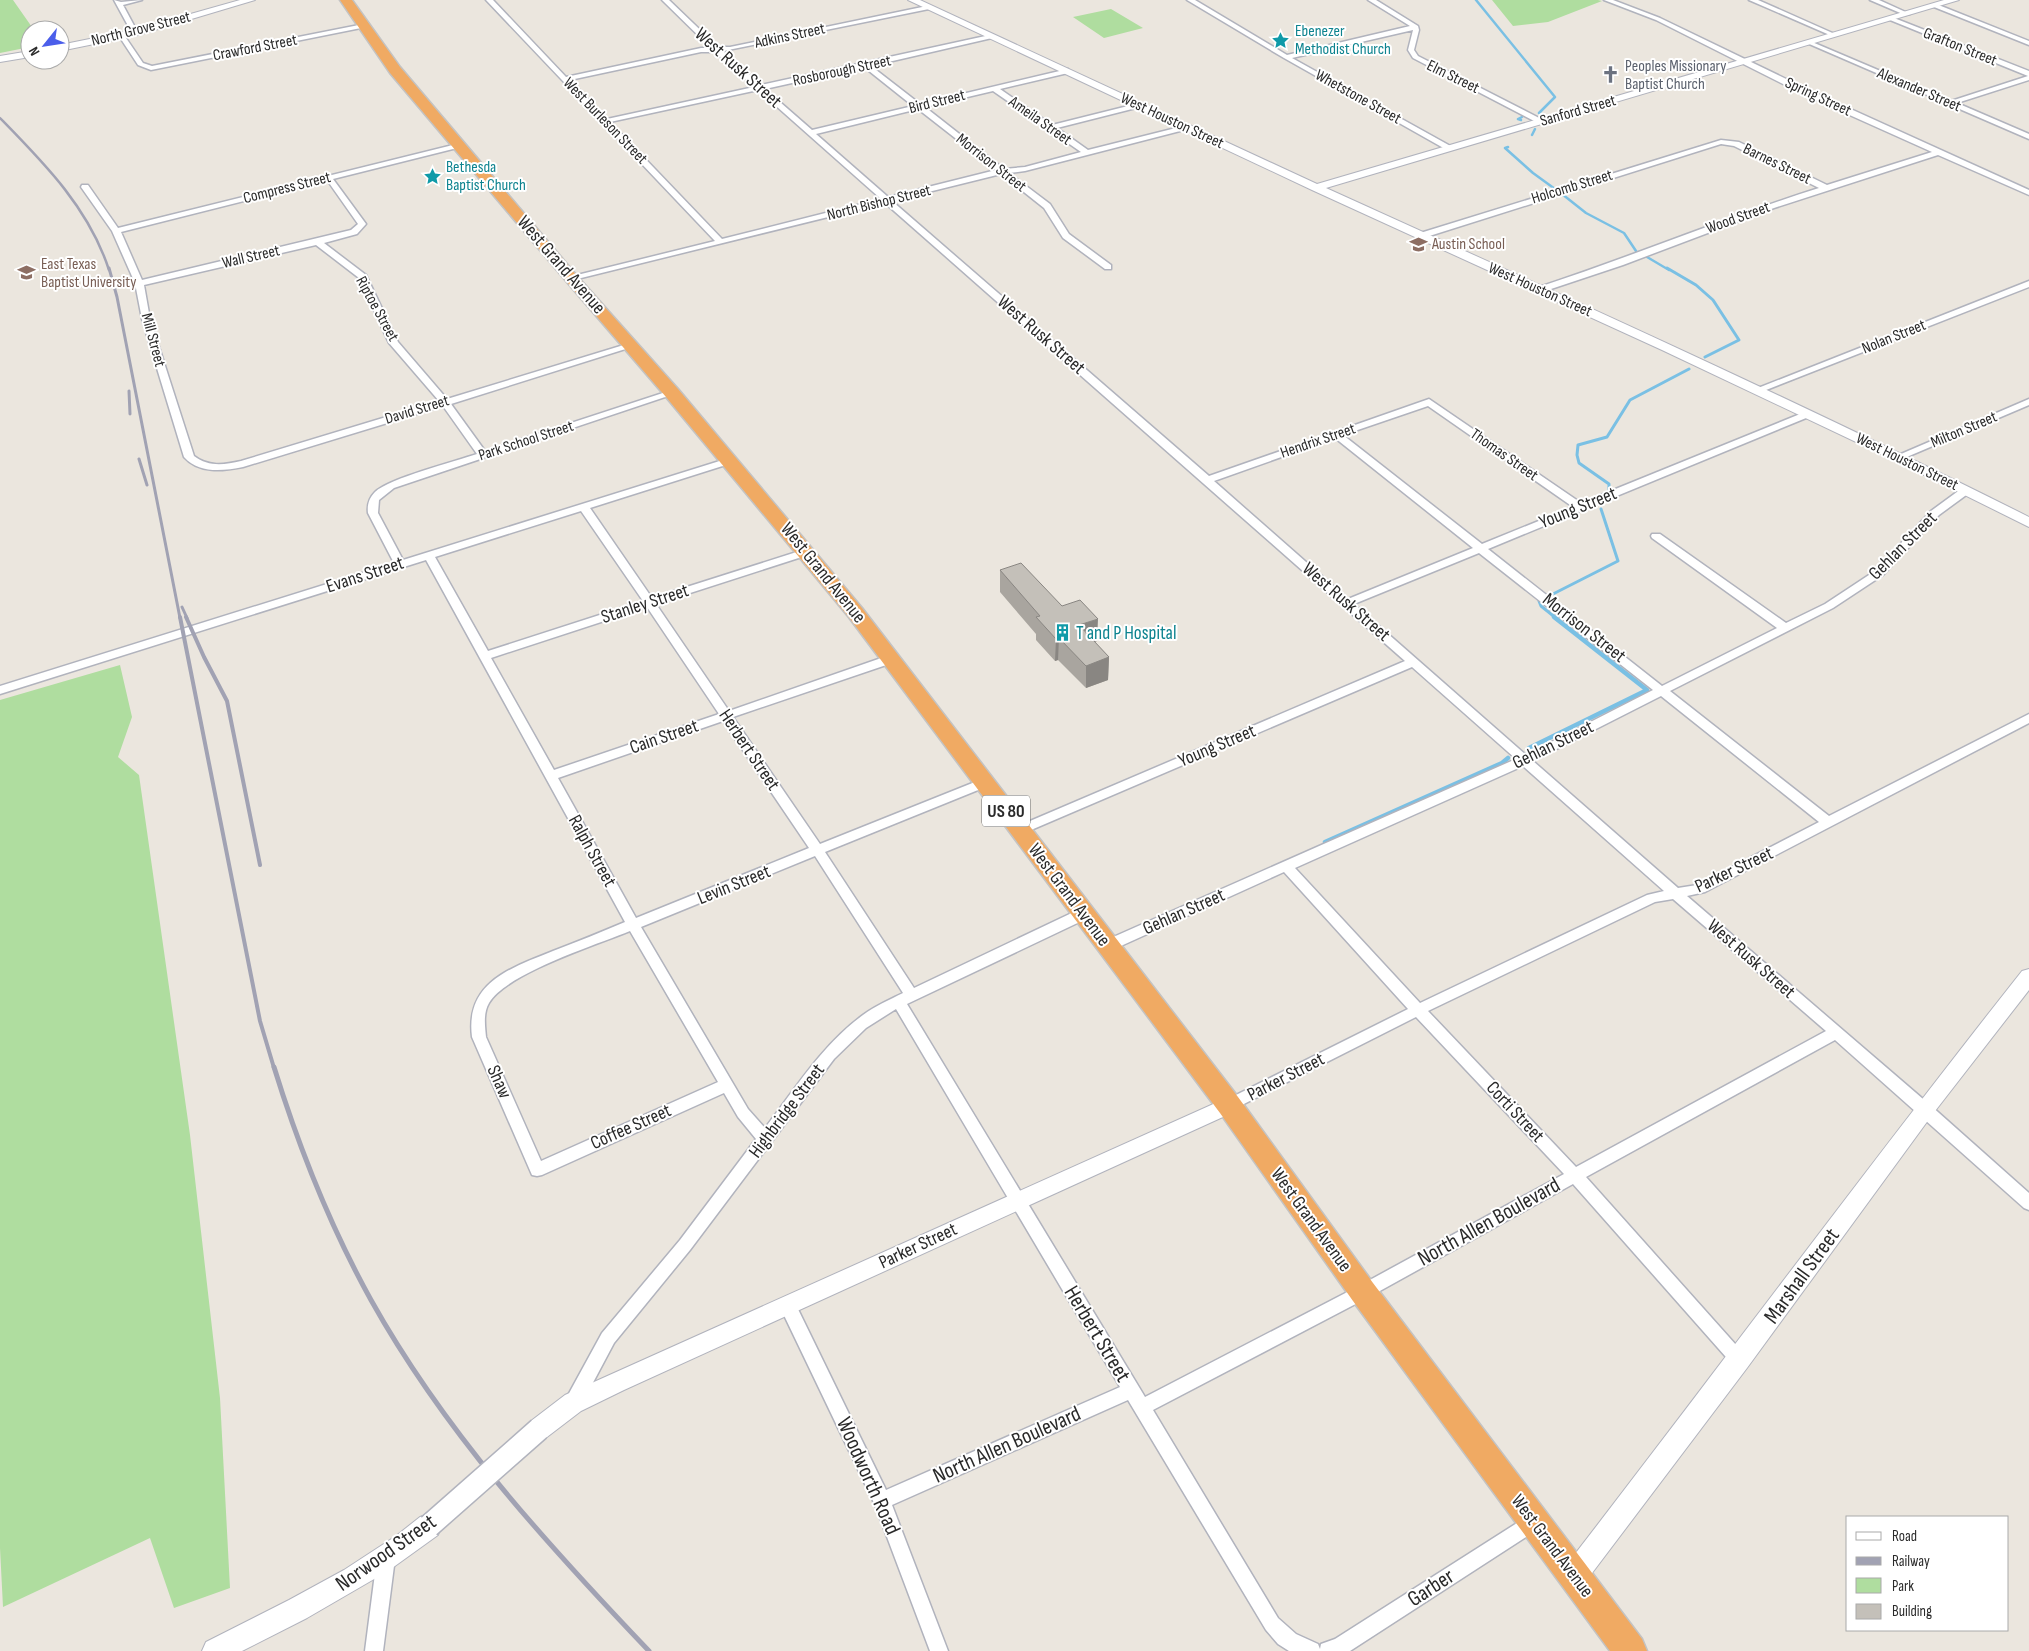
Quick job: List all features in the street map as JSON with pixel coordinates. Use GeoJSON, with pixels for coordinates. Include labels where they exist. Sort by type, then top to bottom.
{"type":"FeatureCollection","features":[{"type":"Feature","properties":{"kind":"highway","name":"West Grand Avenue"},"geometry":{"type":"LineString","coordinates":[[346,0],[389,63],[807,552],[891,659],[1229,1105],[1363,1292],[1630,1651]]}},
{"type":"Feature","properties":{"kind":"street"},"geometry":{"type":"LineString","coordinates":[[135,33],[118,2],[139,0]]}},
{"type":"Feature","properties":{"kind":"street","name":"North Grove Street"},"geometry":{"type":"LineString","coordinates":[[70,46],[135,33],[250,0]]}},
{"type":"Feature","properties":{"kind":"street","name":"West Burleson Street"},"geometry":{"type":"LineString","coordinates":[[490,0],[720,241]]}},
{"type":"Feature","properties":{"kind":"street","name":"West Rusk Street"},"geometry":{"type":"LineString","coordinates":[[664,0],[810,133],[1675,893],[1925,1109],[2029,1203]]}},
{"type":"Feature","properties":{"kind":"street","name":"West Houston Street"},"geometry":{"type":"LineString","coordinates":[[913,0],[1316,188],[1758,390],[1899,457],[2029,523]]}},
{"type":"Feature","properties":{"kind":"street","name":"Whetstone Street"},"geometry":{"type":"LineString","coordinates":[[1190,0],[1286,57],[1450,148]]}},
{"type":"Feature","properties":{"kind":"street"},"geometry":{"type":"LineString","coordinates":[[1371,0],[1407,18],[1416,27]]}},
{"type":"Feature","properties":{"kind":"street","name":"Spring Street"},"geometry":{"type":"LineString","coordinates":[[1607,0],[1658,19],[1808,93],[2029,193]]}},
{"type":"Feature","properties":{"kind":"street"},"geometry":{"type":"LineString","coordinates":[[1616,3],[1625,0]]}},
{"type":"Feature","properties":{"kind":"street"},"geometry":{"type":"LineString","coordinates":[[1752,0],[1834,36]]}},
{"type":"Feature","properties":{"kind":"street"},"geometry":{"type":"LineString","coordinates":[[1874,0],[1907,14]]}},
{"type":"Feature","properties":{"kind":"street","name":"Sanford Street"},"geometry":{"type":"LineString","coordinates":[[1316,188],[1954,0]]}},
{"type":"Feature","properties":{"kind":"street"},"geometry":{"type":"LineString","coordinates":[[1936,6],[2029,43]]}},
{"type":"Feature","properties":{"kind":"street","name":"Adkins Street"},"geometry":{"type":"LineString","coordinates":[[565,79],[701,50],[730,49],[927,8]]}},
{"type":"Feature","properties":{"kind":"street","name":"Grafton Street"},"geometry":{"type":"LineString","coordinates":[[1892,19],[2029,76]]}},
{"type":"Feature","properties":{"kind":"street","name":"Crawford Street"},"geometry":{"type":"LineString","coordinates":[[122,36],[140,64],[146,68],[364,26]]}},
{"type":"Feature","properties":{"kind":"street"},"geometry":{"type":"LineString","coordinates":[[1286,57],[1416,27]]}},
{"type":"Feature","properties":{"kind":"street","name":"Elm Street"},"geometry":{"type":"LineString","coordinates":[[1416,27],[1411,50],[1415,57],[1541,121]]}},
{"type":"Feature","properties":{"kind":"street","name":"Rosborough Street"},"geometry":{"type":"LineString","coordinates":[[606,121],[758,87],[867,66],[990,37]]}},
{"type":"Feature","properties":{"kind":"street","name":"Alexander Street"},"geometry":{"type":"LineString","coordinates":[[1810,43],[2029,137]]}},
{"type":"Feature","properties":{"kind":"street"},"geometry":{"type":"LineString","coordinates":[[0,59],[20,56]]}},
{"type":"Feature","properties":{"kind":"street","name":"Morrison Street"},"geometry":{"type":"LineString","coordinates":[[867,66],[1051,210],[1063,232],[1108,268]]}},
{"type":"Feature","properties":{"kind":"street","name":"Bird Street"},"geometry":{"type":"LineString","coordinates":[[810,133],[1065,71]]}},
{"type":"Feature","properties":{"kind":"street"},"geometry":{"type":"LineString","coordinates":[[1951,103],[2029,76]]}},
{"type":"Feature","properties":{"kind":"street","name":"Ameila Street"},"geometry":{"type":"LineString","coordinates":[[994,88],[1087,154]]}},
{"type":"Feature","properties":{"kind":"street"},"geometry":{"type":"LineString","coordinates":[[1050,128],[1137,104]]}},
{"type":"Feature","properties":{"kind":"street","name":"North Bishop Street"},"geometry":{"type":"LineString","coordinates":[[572,279],[720,241],[889,201],[1002,171],[1025,169],[1087,154],[1185,127]]}},
{"type":"Feature","properties":{"kind":"street","name":"Barnes Street"},"geometry":{"type":"LineString","coordinates":[[1726,142],[1736,144],[1828,188]]}},
{"type":"Feature","properties":{"kind":"street","name":"Holcomb Street"},"geometry":{"type":"LineString","coordinates":[[1420,236],[1716,143],[1726,142]]}},
{"type":"Feature","properties":{"kind":"street","name":"Compress Street"},"geometry":{"type":"LineString","coordinates":[[116,231],[458,145]]}},
{"type":"Feature","properties":{"kind":"street","name":"Wood Street"},"geometry":{"type":"LineString","coordinates":[[1539,290],[1771,206],[1938,152]]}},
{"type":"Feature","properties":{"kind":"street","name":"Wall Street"},"geometry":{"type":"LineString","coordinates":[[139,283],[354,232],[361,227],[360,222],[329,178]]}},
{"type":"Feature","properties":{"kind":"street","name":"Mill Street"},"geometry":{"type":"LineString","coordinates":[[85,187],[116,231],[139,283],[146,319],[189,457],[194,462],[203,466]]}},
{"type":"Feature","properties":{"kind":"street","name":"Riptoe Street"},"geometry":{"type":"LineString","coordinates":[[318,242],[363,277],[394,342],[445,402],[483,455]]}},
{"type":"Feature","properties":{"kind":"street","name":"Nolan Street"},"geometry":{"type":"LineString","coordinates":[[1758,390],[2029,284]]}},
{"type":"Feature","properties":{"kind":"street","name":"David Street"},"geometry":{"type":"LineString","coordinates":[[203,466],[215,468],[243,464],[630,346]]}},
{"type":"Feature","properties":{"kind":"street","name":"Park School Street"},"geometry":{"type":"LineString","coordinates":[[400,564],[373,513],[374,499],[381,492],[402,481],[672,393]]}},
{"type":"Feature","properties":{"kind":"street","name":"Hendrix Street"},"geometry":{"type":"LineString","coordinates":[[1207,480],[1429,402]]}},
{"type":"Feature","properties":{"kind":"street","name":"Thomas Street"},"geometry":{"type":"LineString","coordinates":[[1429,402],[1580,507]]}},
{"type":"Feature","properties":{"kind":"street","name":"Milton Street"},"geometry":{"type":"LineString","coordinates":[[1899,457],[2028,404]]}},
{"type":"Feature","properties":{"kind":"street","name":"Young Street"},"geometry":{"type":"LineString","coordinates":[[1347,603],[1808,414]]}},
{"type":"Feature","properties":{"kind":"street","name":"Morrison Street"},"geometry":{"type":"LineString","coordinates":[[1337,435],[1663,690],[1829,823]]}},
{"type":"Feature","properties":{"kind":"street","name":"Evans Street"},"geometry":{"type":"LineString","coordinates":[[0,690],[730,461]]}},
{"type":"Feature","properties":{"kind":"street","name":"Gehlan Street"},"geometry":{"type":"LineString","coordinates":[[1107,946],[1525,760],[1829,606],[1864,584],[1892,561],[1935,513],[1965,490]]}},
{"type":"Feature","properties":{"kind":"street","name":"Herbert Street"},"geometry":{"type":"LineString","coordinates":[[584,506],[818,851],[904,998],[1017,1201],[1272,1624],[1282,1637],[1296,1646],[1311,1651]]}},
{"type":"Feature","properties":{"kind":"street"},"geometry":{"type":"LineString","coordinates":[[1656,536],[1785,628]]}},
{"type":"Feature","properties":{"kind":"street","name":"Stanley Street"},"geometry":{"type":"LineString","coordinates":[[484,656],[807,552]]}},
{"type":"Feature","properties":{"kind":"street","name":"Ralph Street"},"geometry":{"type":"LineString","coordinates":[[429,555],[633,925],[743,1113],[766,1140]]}},
{"type":"Feature","properties":{"kind":"street","name":"Cain Street"},"geometry":{"type":"LineString","coordinates":[[550,776],[891,659]]}},
{"type":"Feature","properties":{"kind":"street","name":"Young Street"},"geometry":{"type":"LineString","coordinates":[[1020,830],[1414,662]]}},
{"type":"Feature","properties":{"kind":"street","name":"Parker Street"},"geometry":{"type":"LineString","coordinates":[[539,1429],[573,1403],[616,1382],[788,1306],[1229,1105],[1418,1010],[1652,898],[1700,889],[2029,718]]}},
{"type":"Feature","properties":{"kind":"street","name":"Levin Street"},"geometry":{"type":"LineString","coordinates":[[488,993],[501,981],[518,971],[984,783]]}},
{"type":"Feature","properties":{"kind":"street","name":"Corti Street"},"geometry":{"type":"LineString","coordinates":[[1288,867],[1418,1010],[1574,1175],[1739,1360]]}},
{"type":"Feature","properties":{"kind":"street","name":"Highbridge Street"},"geometry":{"type":"LineString","coordinates":[[573,1403],[608,1338],[686,1245],[829,1055],[841,1042],[867,1018],[904,998],[1083,914]]}},
{"type":"Feature","properties":{"kind":"street","name":"Marshall Street"},"geometry":{"type":"LineString","coordinates":[[1574,1576],[1739,1360],[1925,1109],[2029,976]]}},
{"type":"Feature","properties":{"kind":"street","name":"Shaw"},"geometry":{"type":"LineString","coordinates":[[488,993],[479,1008],[476,1023],[479,1037],[537,1170]]}},
{"type":"Feature","properties":{"kind":"street","name":"North Allen Boulevard"},"geometry":{"type":"LineString","coordinates":[[1142,1407],[1363,1292],[1835,1033]]}},
{"type":"Feature","properties":{"kind":"street","name":"Coffee Street"},"geometry":{"type":"LineString","coordinates":[[537,1170],[726,1085]]}},
{"type":"Feature","properties":{"kind":"street","name":"Woodworth Road"},"geometry":{"type":"LineString","coordinates":[[788,1306],[882,1501],[939,1651]]}},
{"type":"Feature","properties":{"kind":"street","name":"North Allen Boulevard"},"geometry":{"type":"LineString","coordinates":[[882,1501],[1131,1390]]}},
{"type":"Feature","properties":{"kind":"street","name":"Norwood Street"},"geometry":{"type":"LineString","coordinates":[[215,1651],[302,1607],[386,1558],[429,1526],[539,1429]]}},
{"type":"Feature","properties":{"kind":"street","name":"Garber"},"geometry":{"type":"LineString","coordinates":[[1328,1651],[1341,1646],[1534,1522]]}},
{"type":"Feature","properties":{"kind":"street"},"geometry":{"type":"LineString","coordinates":[[374,1651],[386,1558]]}},
{"type":"Feature","properties":{"kind":"green space"},"geometry":{"type":"Polygon","coordinates":[[[0,0],[13,0],[27,20],[20,20],[20,49],[0,53],[0,0]]]}},
{"type":"Feature","properties":{"kind":"green space"},"geometry":{"type":"Polygon","coordinates":[[[1492,0],[1602,1],[1548,22],[1513,26],[1492,0]]]}},
{"type":"Feature","properties":{"kind":"green space"},"geometry":{"type":"Polygon","coordinates":[[[1111,9],[1143,28],[1104,38],[1073,17],[1111,9]]]}},
{"type":"Feature","properties":{"kind":"green space"},"geometry":{"type":"Polygon","coordinates":[[[120,665],[132,717],[118,757],[139,775],[190,1135],[220,1398],[230,1588],[174,1608],[150,1538],[3,1607],[0,1548],[0,700],[120,665]]]}},
{"type":"Feature","properties":{"kind":"building"},"geometry":{"type":"Polygon","coordinates":[[[1021,563],[1062,606],[1080,600],[1098,619],[1079,625],[1109,657],[1086,666],[1059,638],[1056,639],[1036,617],[1040,616],[1000,570],[1021,563]]]}},
{"type":"Feature","properties":{"kind":"waterway"},"geometry":{"type":"LineString","coordinates":[[1476,0],[1555,97],[1539,113]]}},
{"type":"Feature","properties":{"kind":"waterway"},"geometry":{"type":"LineString","coordinates":[[1521,120],[1518,119],[1522,117]]}},
{"type":"Feature","properties":{"kind":"waterway"},"geometry":{"type":"LineString","coordinates":[[1532,135],[1535,129]]}},
{"type":"Feature","properties":{"kind":"waterway"},"geometry":{"type":"LineString","coordinates":[[1508,147],[1505,148],[1533,173],[1555,189]]}},
{"type":"Feature","properties":{"kind":"waterway"},"geometry":{"type":"LineString","coordinates":[[1562,194],[1586,213],[1624,233],[1636,251]]}},
{"type":"Feature","properties":{"kind":"waterway"},"geometry":{"type":"LineString","coordinates":[[1647,257],[1669,270]]}},
{"type":"Feature","properties":{"kind":"waterway"},"geometry":{"type":"LineString","coordinates":[[1667,268],[1696,285],[1713,300],[1739,340],[1705,357]]}},
{"type":"Feature","properties":{"kind":"waterway"},"geometry":{"type":"LineString","coordinates":[[1609,489],[1609,484],[1579,463],[1577,455],[1578,445],[1607,437],[1630,400],[1689,369]]}},
{"type":"Feature","properties":{"kind":"waterway"},"geometry":{"type":"LineString","coordinates":[[1551,595],[1618,561],[1601,509]]}},
{"type":"Feature","properties":{"kind":"waterway"},"geometry":{"type":"LineString","coordinates":[[1539,601],[1541,606],[1556,618]]}},
{"type":"Feature","properties":{"kind":"waterway"},"geometry":{"type":"LineString","coordinates":[[1529,748],[1647,690],[1554,617]]}},
{"type":"Feature","properties":{"kind":"waterway"},"geometry":{"type":"LineString","coordinates":[[1325,842],[1502,763],[1508,758]]}},
{"type":"Feature","properties":{"kind":"railway"},"geometry":{"type":"LineString","coordinates":[[0,118],[64,188],[90,226],[109,270]]}},
{"type":"Feature","properties":{"kind":"railway"},"geometry":{"type":"LineString","coordinates":[[109,268],[117,297],[180,618]]}},
{"type":"Feature","properties":{"kind":"railway"},"geometry":{"type":"LineString","coordinates":[[129,391],[130,414]]}},
{"type":"Feature","properties":{"kind":"railway"},"geometry":{"type":"LineString","coordinates":[[139,459],[147,485]]}},
{"type":"Feature","properties":{"kind":"railway"},"geometry":{"type":"LineString","coordinates":[[182,607],[187,618]]}},
{"type":"Feature","properties":{"kind":"railway"},"geometry":{"type":"LineString","coordinates":[[180,617],[260,1021],[274,1068]]}},
{"type":"Feature","properties":{"kind":"railway"},"geometry":{"type":"LineString","coordinates":[[186,617],[227,701],[260,865]]}},
{"type":"Feature","properties":{"kind":"railway"},"geometry":{"type":"LineString","coordinates":[[274,1067],[316,1186],[342,1244],[371,1300],[400,1348],[431,1395],[499,1484],[572,1569],[649,1651]]}},
{"type":"Feature","properties":{"kind":"place","name":"Ebenezer Methodist Church"},"geometry":{"type":"Point","coordinates":[1281,40]}},
{"type":"Feature","properties":{"kind":"place","name":"Peoples Missionary Baptist Church"},"geometry":{"type":"Point","coordinates":[1611,75]}},
{"type":"Feature","properties":{"kind":"place","name":"Bethesda Baptist Church"},"geometry":{"type":"Point","coordinates":[432,176]}},
{"type":"Feature","properties":{"kind":"place","name":"Austin School"},"geometry":{"type":"Point","coordinates":[1418,244]}},
{"type":"Feature","properties":{"kind":"place","name":"East Texas Baptist University"},"geometry":{"type":"Point","coordinates":[27,273]}},
{"type":"Feature","properties":{"kind":"place","name":"T and P Hospital"},"geometry":{"type":"Point","coordinates":[1062,633]}}]}
